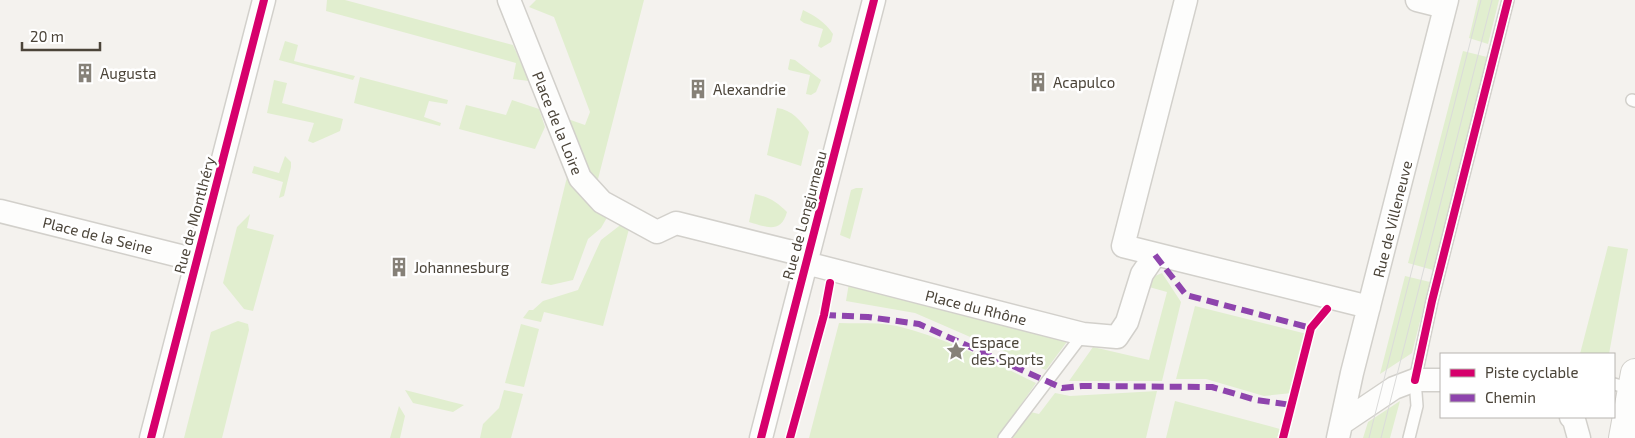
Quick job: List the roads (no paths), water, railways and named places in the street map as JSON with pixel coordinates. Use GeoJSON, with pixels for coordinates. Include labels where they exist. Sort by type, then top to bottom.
{"type":"FeatureCollection","features":[{"type":"Feature","properties":{"kind":"street","name":"Rue de Montlhéry"},"geometry":{"type":"LineString","coordinates":[[152,438],[264,0]]}},
{"type":"Feature","properties":{"kind":"street","name":"Place de la Loire"},"geometry":{"type":"LineString","coordinates":[[507,0],[580,178],[602,202],[657,232],[676,223],[807,260]]}},
{"type":"Feature","properties":{"kind":"street","name":"Rue de Longjumeau"},"geometry":{"type":"LineString","coordinates":[[761,438],[874,0]]}},
{"type":"Feature","properties":{"kind":"street"},"geometry":{"type":"LineString","coordinates":[[1186,0],[1123,246],[1370,307]]}},
{"type":"Feature","properties":{"kind":"street"},"geometry":{"type":"LineString","coordinates":[[1417,0],[1446,4]]}},
{"type":"Feature","properties":{"kind":"street","name":"Rue de Villeneuve"},"geometry":{"type":"LineString","coordinates":[[1340,431],[1352,373],[1446,4]]}},
{"type":"Feature","properties":{"kind":"street","name":"Place de la Seine"},"geometry":{"type":"LineString","coordinates":[[0,211],[196,260]]}},
{"type":"Feature","properties":{"kind":"street","name":"Place du Rhône"},"geometry":{"type":"LineString","coordinates":[[807,260],[1083,334],[1117,337],[1127,322],[1142,274],[1155,255]]}},
{"type":"Feature","properties":{"kind":"street"},"geometry":{"type":"LineString","coordinates":[[1340,431],[1394,388],[1415,380],[1440,380]]}},
{"type":"Feature","properties":{"kind":"street"},"geometry":{"type":"LineString","coordinates":[[1623,438],[1627,382]]}},
{"type":"Feature","properties":{"kind":"street"},"geometry":{"type":"LineString","coordinates":[[1572,418],[1579,438]]}},
{"type":"Feature","properties":{"kind":"lane"},"geometry":{"type":"LineString","coordinates":[[1408,438],[1417,406],[1415,380],[1432,301],[1508,0]]}},
{"type":"Feature","properties":{"kind":"lane"},"geometry":{"type":"LineString","coordinates":[[1004,438],[1083,334]]}},
{"type":"Feature","properties":{"kind":"tram line"},"geometry":{"type":"LineString","coordinates":[[1369,438],[1481,0]]}},
{"type":"Feature","properties":{"kind":"tram line"},"geometry":{"type":"LineString","coordinates":[[1381,438],[1492,0]]}},
{"type":"Feature","properties":{"kind":"place","name":"Augusta"},"geometry":{"type":"Point","coordinates":[85,73]}},
{"type":"Feature","properties":{"kind":"place","name":"Acapulco"},"geometry":{"type":"Point","coordinates":[1038,82]}},
{"type":"Feature","properties":{"kind":"place","name":"Alexandrie"},"geometry":{"type":"Point","coordinates":[698,89]}},
{"type":"Feature","properties":{"kind":"place","name":"Johannesburg"},"geometry":{"type":"Point","coordinates":[399,267]}},
{"type":"Feature","properties":{"kind":"place","name":"Espace des Sports"},"geometry":{"type":"Point","coordinates":[956,351]}}]}
